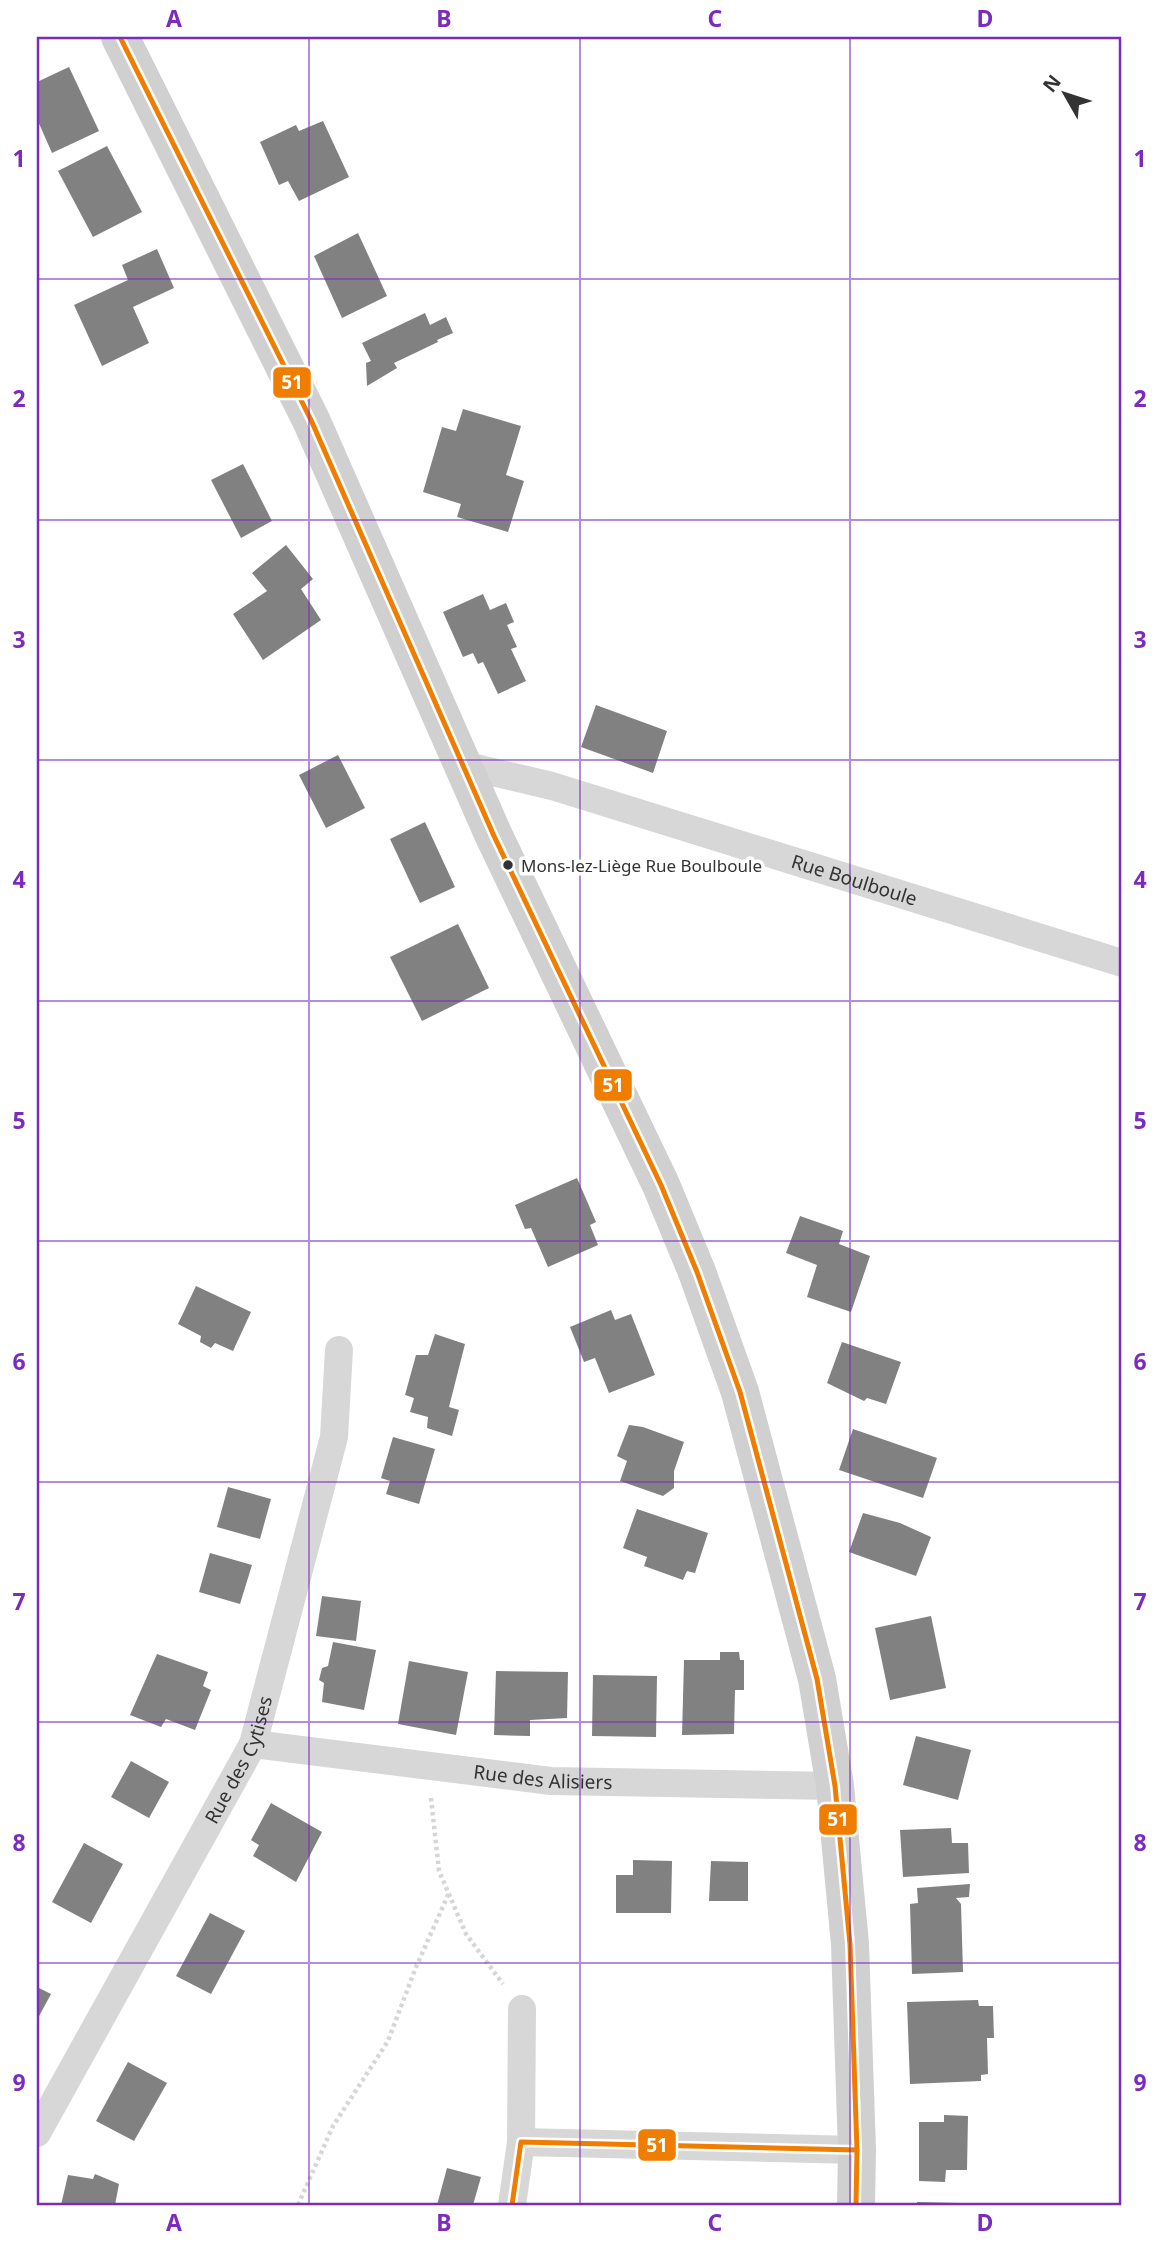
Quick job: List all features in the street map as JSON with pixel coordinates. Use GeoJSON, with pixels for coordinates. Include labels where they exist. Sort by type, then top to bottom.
{"type":"FeatureCollection","features":[{"type":"Feature","properties":{"kind":"street"},"geometry":{"type":"LineString","coordinates":[[120,37],[311,420],[494,836],[661,1185],[697,1272],[740,1392],[814,1666],[835,1786],[850,1944],[857,2150],[856,2205]]}},
{"type":"Feature","properties":{"kind":"street","name":"Rue Boulboule"},"geometry":{"type":"LineString","coordinates":[[463,765],[552,786],[1122,963]]}},
{"type":"Feature","properties":{"kind":"street","name":"Rue des Cytises"},"geometry":{"type":"LineString","coordinates":[[37,2133],[253,1744],[334,1437],[338,1350]]}},
{"type":"Feature","properties":{"kind":"street","name":"Rue des Alisiers"},"geometry":{"type":"LineString","coordinates":[[253,1744],[551,1781],[835,1786]]}},
{"type":"Feature","properties":{"kind":"street"},"geometry":{"type":"LineString","coordinates":[[512,2205],[521,2142],[522,2009]]}},
{"type":"Feature","properties":{"kind":"street"},"geometry":{"type":"LineString","coordinates":[[521,2142],[857,2150]]}},
{"type":"Feature","properties":{"kind":"path"},"geometry":{"type":"LineString","coordinates":[[428,1765],[439,1871],[466,1934],[522,2009]]}},
{"type":"Feature","properties":{"kind":"path"},"geometry":{"type":"LineString","coordinates":[[298,2205],[333,2126],[388,2041],[449,1893]]}},
{"type":"Feature","properties":{"kind":"building"},"geometry":{"type":"Polygon","coordinates":[[[69,67],[99,131],[52,153],[37,119],[37,82],[69,67]]]}},
{"type":"Feature","properties":{"kind":"building"},"geometry":{"type":"Polygon","coordinates":[[[323,121],[349,177],[299,201],[288,181],[279,185],[260,142],[296,125],[299,131],[323,121]]]}},
{"type":"Feature","properties":{"kind":"building"},"geometry":{"type":"Polygon","coordinates":[[[107,146],[142,212],[93,237],[58,171],[107,146]]]}},
{"type":"Feature","properties":{"kind":"building"},"geometry":{"type":"Polygon","coordinates":[[[358,233],[387,296],[342,318],[314,256],[358,233]]]}},
{"type":"Feature","properties":{"kind":"building"},"geometry":{"type":"Polygon","coordinates":[[[157,249],[174,288],[133,307],[149,343],[102,366],[74,305],[128,280],[122,265],[157,249]]]}},
{"type":"Feature","properties":{"kind":"building"},"geometry":{"type":"Polygon","coordinates":[[[425,313],[430,325],[446,317],[453,333],[394,363],[397,368],[367,386],[366,363],[371,361],[362,343],[425,313]]]}},
{"type":"Feature","properties":{"kind":"building"},"geometry":{"type":"Polygon","coordinates":[[[463,409],[521,426],[506,475],[524,481],[508,532],[457,517],[461,504],[423,492],[442,427],[456,431],[463,409]]]}},
{"type":"Feature","properties":{"kind":"building"},"geometry":{"type":"Polygon","coordinates":[[[243,464],[272,521],[241,538],[211,480],[243,464]]]}},
{"type":"Feature","properties":{"kind":"building"},"geometry":{"type":"Polygon","coordinates":[[[286,545],[313,579],[301,589],[321,620],[263,660],[233,614],[267,591],[252,573],[286,545]]]}},
{"type":"Feature","properties":{"kind":"building"},"geometry":{"type":"Polygon","coordinates":[[[483,594],[490,610],[506,603],[514,622],[507,625],[517,647],[511,649],[526,681],[498,694],[483,662],[478,664],[473,653],[463,657],[443,612],[483,594]]]}},
{"type":"Feature","properties":{"kind":"building"},"geometry":{"type":"Polygon","coordinates":[[[596,705],[667,731],[653,773],[581,747],[596,705]]]}},
{"type":"Feature","properties":{"kind":"building"},"geometry":{"type":"Polygon","coordinates":[[[338,755],[365,808],[326,828],[299,775],[338,755]]]}},
{"type":"Feature","properties":{"kind":"building"},"geometry":{"type":"Polygon","coordinates":[[[425,822],[455,887],[420,903],[390,839],[425,822]]]}},
{"type":"Feature","properties":{"kind":"building"},"geometry":{"type":"Polygon","coordinates":[[[458,924],[489,988],[422,1021],[390,957],[458,924]]]}},
{"type":"Feature","properties":{"kind":"building"},"geometry":{"type":"Polygon","coordinates":[[[577,1178],[596,1222],[590,1225],[598,1245],[548,1267],[531,1228],[525,1229],[515,1205],[577,1178]]]}},
{"type":"Feature","properties":{"kind":"building"},"geometry":{"type":"Polygon","coordinates":[[[800,1216],[843,1231],[839,1244],[870,1256],[851,1312],[807,1297],[817,1265],[786,1253],[800,1216]]]}},
{"type":"Feature","properties":{"kind":"building"},"geometry":{"type":"Polygon","coordinates":[[[196,1286],[251,1312],[233,1351],[215,1343],[211,1348],[200,1342],[201,1336],[178,1324],[196,1286]]]}},
{"type":"Feature","properties":{"kind":"building"},"geometry":{"type":"Polygon","coordinates":[[[611,1310],[615,1320],[631,1314],[655,1375],[609,1393],[595,1358],[584,1362],[570,1327],[611,1310]]]}},
{"type":"Feature","properties":{"kind":"building"},"geometry":{"type":"Polygon","coordinates":[[[435,1334],[465,1344],[449,1407],[459,1410],[452,1436],[427,1428],[428,1417],[410,1412],[414,1398],[405,1395],[416,1355],[428,1355],[435,1334]]]}},
{"type":"Feature","properties":{"kind":"building"},"geometry":{"type":"Polygon","coordinates":[[[842,1342],[901,1362],[886,1404],[867,1398],[864,1401],[827,1383],[842,1342]]]}},
{"type":"Feature","properties":{"kind":"building"},"geometry":{"type":"Polygon","coordinates":[[[629,1425],[643,1427],[684,1442],[674,1471],[674,1488],[663,1496],[620,1481],[627,1461],[617,1456],[629,1425]]]}},
{"type":"Feature","properties":{"kind":"building"},"geometry":{"type":"Polygon","coordinates":[[[853,1429],[937,1458],[923,1498],[839,1470],[853,1429]]]}},
{"type":"Feature","properties":{"kind":"building"},"geometry":{"type":"Polygon","coordinates":[[[393,1437],[435,1449],[419,1504],[386,1494],[390,1481],[381,1478],[393,1437]]]}},
{"type":"Feature","properties":{"kind":"building"},"geometry":{"type":"Polygon","coordinates":[[[228,1487],[271,1499],[260,1539],[217,1527],[228,1487]]]}},
{"type":"Feature","properties":{"kind":"building"},"geometry":{"type":"Polygon","coordinates":[[[637,1509],[708,1533],[695,1573],[687,1571],[683,1580],[644,1566],[647,1557],[623,1548],[637,1509]]]}},
{"type":"Feature","properties":{"kind":"building"},"geometry":{"type":"Polygon","coordinates":[[[863,1513],[900,1523],[931,1537],[916,1576],[849,1552],[863,1513]]]}},
{"type":"Feature","properties":{"kind":"building"},"geometry":{"type":"Polygon","coordinates":[[[210,1553],[252,1565],[240,1604],[199,1592],[210,1553]]]}},
{"type":"Feature","properties":{"kind":"building"},"geometry":{"type":"Polygon","coordinates":[[[322,1596],[361,1601],[356,1641],[316,1636],[322,1596]]]}},
{"type":"Feature","properties":{"kind":"building"},"geometry":{"type":"Polygon","coordinates":[[[931,1616],[946,1688],[890,1700],[875,1628],[931,1616]]]}},
{"type":"Feature","properties":{"kind":"building"},"geometry":{"type":"Polygon","coordinates":[[[333,1642],[376,1650],[364,1710],[322,1702],[324,1683],[319,1680],[322,1668],[328,1666],[333,1642]]]}},
{"type":"Feature","properties":{"kind":"building"},"geometry":{"type":"Polygon","coordinates":[[[720,1652],[739,1652],[740,1660],[744,1660],[744,1690],[735,1690],[734,1734],[682,1735],[684,1660],[720,1660],[720,1652]]]}},
{"type":"Feature","properties":{"kind":"building"},"geometry":{"type":"Polygon","coordinates":[[[157,1654],[208,1672],[203,1686],[211,1690],[195,1730],[166,1719],[161,1727],[130,1715],[157,1654]]]}},
{"type":"Feature","properties":{"kind":"building"},"geometry":{"type":"Polygon","coordinates":[[[409,1661],[468,1672],[456,1735],[398,1724],[409,1661]]]}},
{"type":"Feature","properties":{"kind":"building"},"geometry":{"type":"Polygon","coordinates":[[[496,1671],[568,1672],[567,1718],[530,1720],[530,1736],[494,1735],[496,1671]]]}},
{"type":"Feature","properties":{"kind":"building"},"geometry":{"type":"Polygon","coordinates":[[[593,1675],[657,1676],[656,1737],[592,1736],[593,1675]]]}},
{"type":"Feature","properties":{"kind":"building"},"geometry":{"type":"Polygon","coordinates":[[[916,1736],[971,1750],[958,1800],[903,1785],[916,1736]]]}},
{"type":"Feature","properties":{"kind":"building"},"geometry":{"type":"Polygon","coordinates":[[[131,1761],[169,1782],[149,1818],[111,1797],[131,1761]]]}},
{"type":"Feature","properties":{"kind":"building"},"geometry":{"type":"Polygon","coordinates":[[[271,1803],[322,1832],[296,1882],[253,1856],[259,1845],[251,1840],[271,1803]]]}},
{"type":"Feature","properties":{"kind":"building"},"geometry":{"type":"Polygon","coordinates":[[[951,1828],[952,1843],[968,1843],[969,1873],[903,1877],[900,1830],[951,1828]]]}},
{"type":"Feature","properties":{"kind":"building"},"geometry":{"type":"Polygon","coordinates":[[[84,1843],[123,1864],[91,1923],[52,1902],[84,1843]]]}},
{"type":"Feature","properties":{"kind":"building"},"geometry":{"type":"Polygon","coordinates":[[[633,1860],[672,1861],[671,1913],[616,1913],[616,1875],[633,1875],[633,1860]]]}},
{"type":"Feature","properties":{"kind":"building"},"geometry":{"type":"Polygon","coordinates":[[[711,1861],[748,1862],[748,1901],[709,1901],[711,1861]]]}},
{"type":"Feature","properties":{"kind":"building"},"geometry":{"type":"Polygon","coordinates":[[[970,1884],[969,1897],[956,1898],[961,1904],[963,1972],[912,1974],[910,1904],[918,1903],[917,1888],[970,1884]]]}},
{"type":"Feature","properties":{"kind":"building"},"geometry":{"type":"Polygon","coordinates":[[[210,1913],[245,1931],[211,1994],[176,1976],[210,1913]]]}},
{"type":"Feature","properties":{"kind":"building"},"geometry":{"type":"Polygon","coordinates":[[[37,1987],[51,1994],[37,2020],[37,1987]]]}},
{"type":"Feature","properties":{"kind":"building"},"geometry":{"type":"Polygon","coordinates":[[[978,2000],[979,2006],[993,2006],[994,2038],[987,2038],[988,2074],[981,2075],[981,2081],[910,2084],[907,2002],[978,2000]]]}},
{"type":"Feature","properties":{"kind":"building"},"geometry":{"type":"Polygon","coordinates":[[[128,2062],[167,2083],[134,2141],[96,2121],[128,2062]]]}},
{"type":"Feature","properties":{"kind":"building"},"geometry":{"type":"Polygon","coordinates":[[[944,2115],[968,2116],[967,2170],[946,2170],[945,2182],[919,2181],[919,2122],[944,2122],[944,2115]]]}},
{"type":"Feature","properties":{"kind":"building"},"geometry":{"type":"Polygon","coordinates":[[[447,2168],[481,2177],[473,2205],[437,2205],[447,2168]]]}},
{"type":"Feature","properties":{"kind":"building"},"geometry":{"type":"Polygon","coordinates":[[[95,2174],[119,2184],[115,2205],[61,2205],[68,2175],[93,2179],[95,2174]]]}},
{"type":"Feature","properties":{"kind":"building"},"geometry":{"type":"Polygon","coordinates":[[[917,2202],[960,2203],[960,2205],[917,2205],[917,2202]]]}},
{"type":"Feature","properties":{"kind":"transit line","name":"51"},"geometry":{"type":"LineString","coordinates":[[120,37],[311,420],[494,836],[661,1185],[697,1272],[740,1392],[817,1679],[835,1786],[850,1944],[857,2150],[856,2205]]}},
{"type":"Feature","properties":{"kind":"transit line","name":"51"},"geometry":{"type":"LineString","coordinates":[[512,2205],[521,2142],[857,2150]]}},
{"type":"Feature","properties":{"kind":"place","name":"Mons-lez-Liège Rue Boulboule"},"geometry":{"type":"Point","coordinates":[508,865]}}]}
